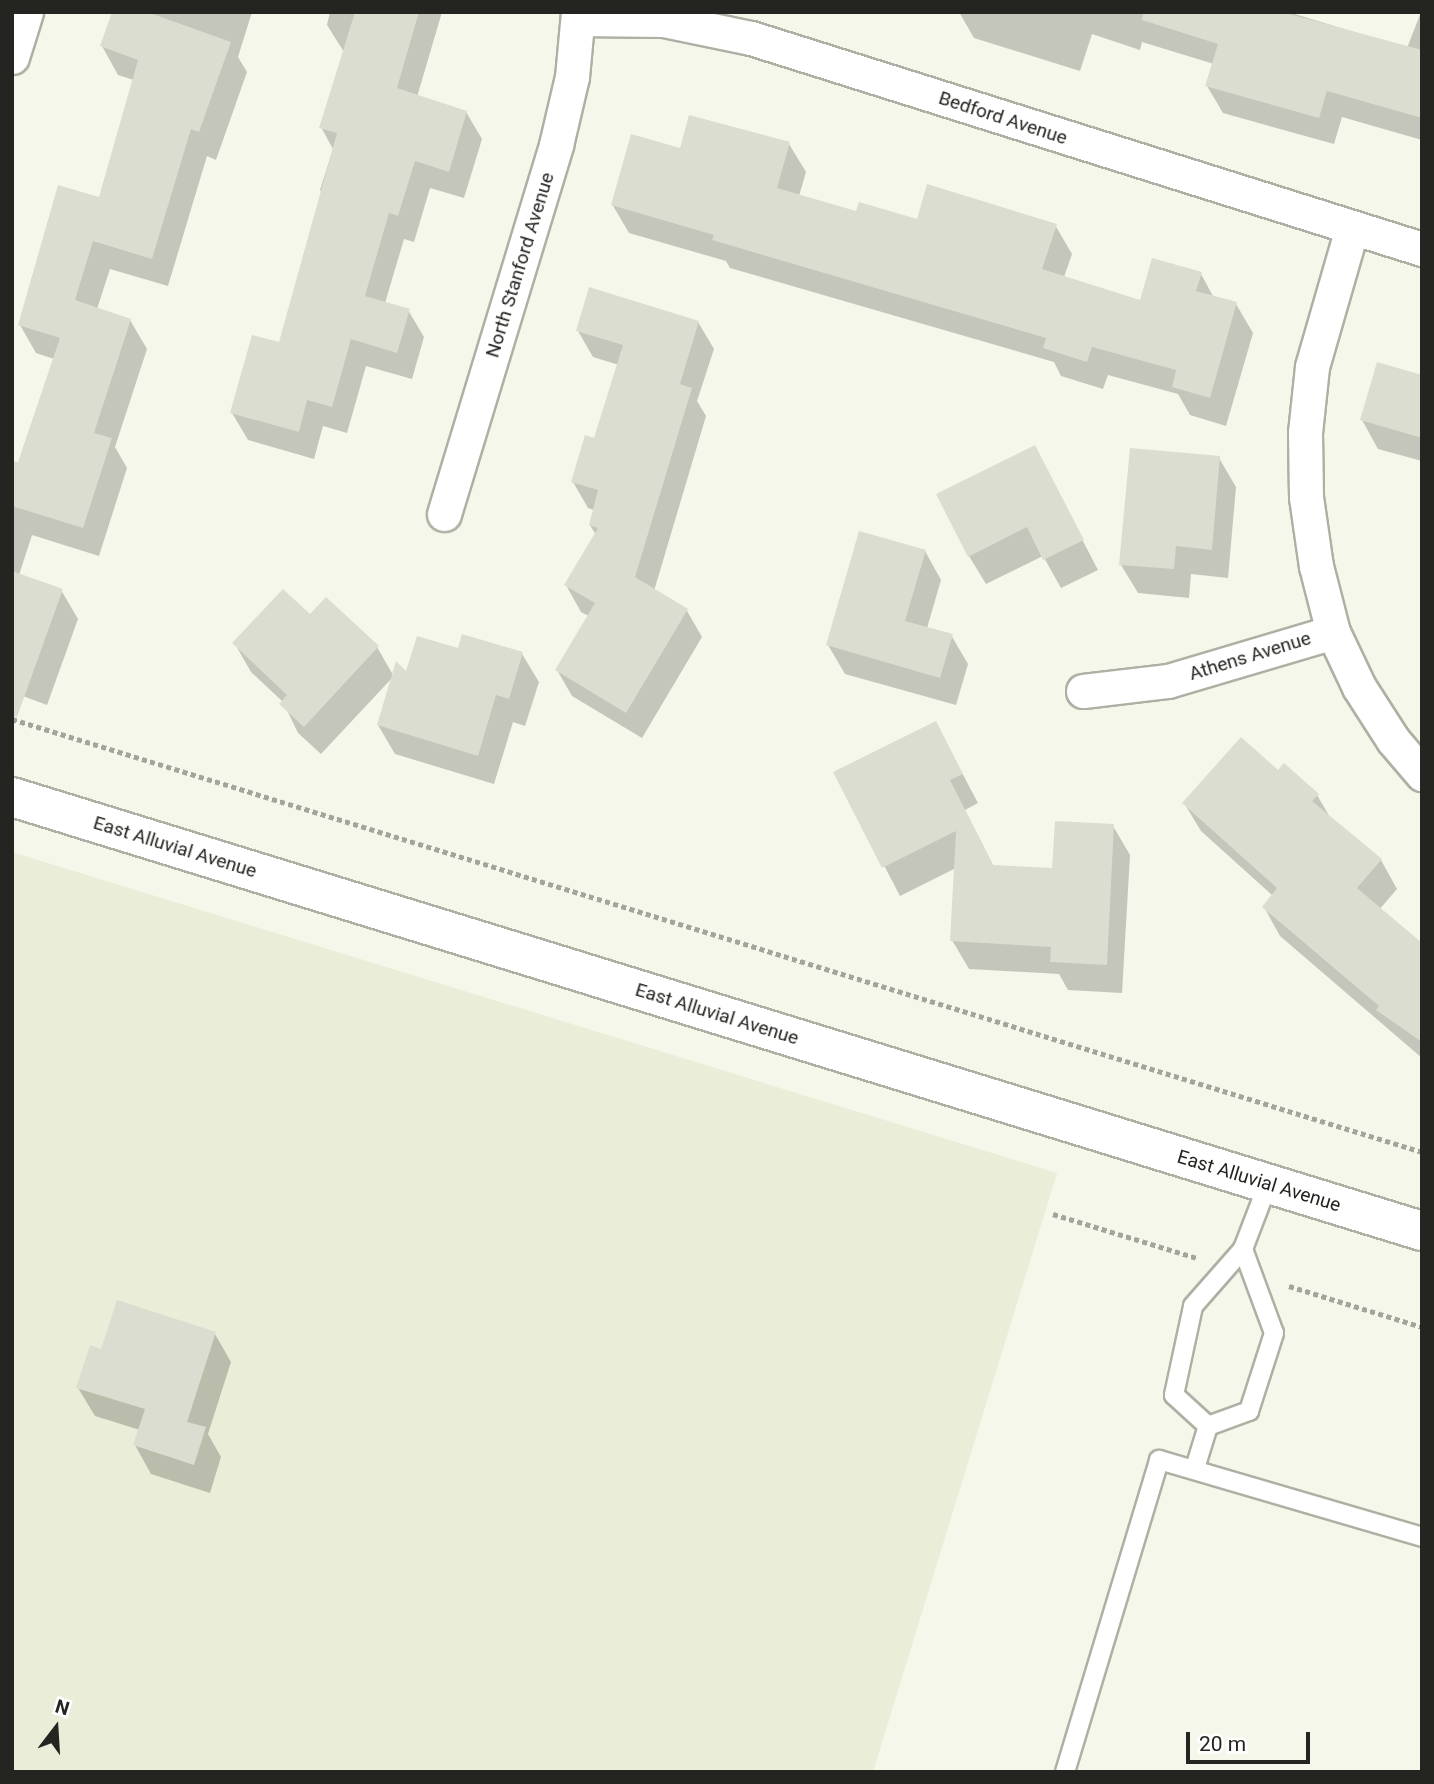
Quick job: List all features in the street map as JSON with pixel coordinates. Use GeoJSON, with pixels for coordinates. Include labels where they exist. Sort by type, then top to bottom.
{"type":"FeatureCollection","features":[{"type":"Feature","properties":{"kind":"street"},"geometry":{"type":"LineString","coordinates":[[12,57],[26,12]]}},
{"type":"Feature","properties":{"kind":"street","name":"Bedford Avenue"},"geometry":{"type":"LineString","coordinates":[[578,15],[664,20],[751,38],[1422,249]]}},
{"type":"Feature","properties":{"kind":"street","name":"North Stanford Avenue"},"geometry":{"type":"LineString","coordinates":[[443,514],[556,145],[578,15]]}},
{"type":"Feature","properties":{"kind":"street"},"geometry":{"type":"LineString","coordinates":[[1333,632],[1316,566],[1306,497],[1305,433],[1312,367],[1352,228]]}},
{"type":"Feature","properties":{"kind":"street","name":"Athens Avenue"},"geometry":{"type":"LineString","coordinates":[[1083,691],[1168,681],[1333,632],[1366,698],[1393,740],[1422,774]]}},
{"type":"Feature","properties":{"kind":"street","name":"East Alluvial Avenue"},"geometry":{"type":"LineString","coordinates":[[12,797],[1422,1231]]}},
{"type":"Feature","properties":{"kind":"lane"},"geometry":{"type":"LineString","coordinates":[[1208,1426],[1174,1395],[1193,1306],[1243,1249],[1268,1184]]}},
{"type":"Feature","properties":{"kind":"lane"},"geometry":{"type":"LineString","coordinates":[[1208,1426],[1249,1411],[1274,1333],[1243,1249]]}},
{"type":"Feature","properties":{"kind":"lane"},"geometry":{"type":"LineString","coordinates":[[1195,1468],[1208,1426]]}},
{"type":"Feature","properties":{"kind":"lane"},"geometry":{"type":"LineString","coordinates":[[1065,1772],[1159,1460],[1195,1468],[1422,1537]]}},
{"type":"Feature","properties":{"kind":"path"},"geometry":{"type":"LineString","coordinates":[[12,719],[1422,1152]]}},
{"type":"Feature","properties":{"kind":"shaded area"},"geometry":{"type":"Polygon","coordinates":[[[12,852],[1057,1173],[873,1772],[12,1772],[12,852]]]}},
{"type":"Feature","properties":{"kind":"building"},"geometry":{"type":"Polygon","coordinates":[[[112,12],[147,12],[231,42],[199,132],[191,129],[152,259],[93,241],[75,300],[131,319],[94,433],[112,438],[83,528],[12,506],[12,461],[18,462],[60,338],[18,325],[58,185],[99,197],[138,60],[100,46],[112,12]]]}},
{"type":"Feature","properties":{"kind":"building"},"geometry":{"type":"Polygon","coordinates":[[[355,12],[419,12],[397,88],[467,111],[449,172],[415,161],[398,216],[389,213],[365,296],[410,309],[397,353],[351,339],[332,407],[307,400],[299,432],[230,413],[252,335],[279,342],[337,133],[319,128],[355,12]]]}},
{"type":"Feature","properties":{"kind":"building"},"geometry":{"type":"Polygon","coordinates":[[[1143,12],[1282,12],[1422,50],[1422,118],[1327,91],[1319,118],[1205,86],[1218,44],[1142,20],[1143,12]]]}},
{"type":"Feature","properties":{"kind":"building"},"geometry":{"type":"Polygon","coordinates":[[[689,115],[790,142],[777,188],[856,211],[859,202],[917,219],[927,184],[1057,224],[1042,269],[1140,300],[1152,258],[1202,272],[1196,291],[1237,302],[1210,398],[1172,387],[1176,370],[1092,347],[1087,362],[1043,348],[1046,338],[712,240],[714,235],[611,205],[631,134],[680,148],[689,115]]]}},
{"type":"Feature","properties":{"kind":"building"},"geometry":{"type":"Polygon","coordinates":[[[589,287],[699,321],[680,384],[692,388],[635,577],[688,609],[626,713],[555,670],[595,603],[564,585],[598,528],[589,525],[598,490],[571,482],[585,435],[594,438],[623,345],[576,331],[589,287]]]}},
{"type":"Feature","properties":{"kind":"building"},"geometry":{"type":"Polygon","coordinates":[[[1377,362],[1422,375],[1422,438],[1360,420],[1377,362]]]}},
{"type":"Feature","properties":{"kind":"building"},"geometry":{"type":"Polygon","coordinates":[[[1035,445],[1084,540],[1043,560],[1027,527],[968,557],[936,494],[1035,445]]]}},
{"type":"Feature","properties":{"kind":"building"},"geometry":{"type":"Polygon","coordinates":[[[1130,448],[1220,456],[1212,550],[1176,546],[1174,569],[1119,565],[1130,448]]]}},
{"type":"Feature","properties":{"kind":"building"},"geometry":{"type":"Polygon","coordinates":[[[859,531],[926,550],[905,621],[953,634],[940,678],[826,645],[859,531]]]}},
{"type":"Feature","properties":{"kind":"building"},"geometry":{"type":"Polygon","coordinates":[[[12,571],[63,589],[17,717],[12,716],[12,571]]]}},
{"type":"Feature","properties":{"kind":"building"},"geometry":{"type":"Polygon","coordinates":[[[283,589],[310,614],[326,597],[379,646],[304,727],[279,704],[287,695],[232,643],[283,589]]]}},
{"type":"Feature","properties":{"kind":"building"},"geometry":{"type":"Polygon","coordinates":[[[462,634],[523,652],[509,699],[496,695],[478,756],[377,725],[396,661],[406,671],[417,636],[458,648],[462,634]]]}},
{"type":"Feature","properties":{"kind":"building"},"geometry":{"type":"Polygon","coordinates":[[[936,721],[963,774],[950,780],[993,865],[1052,868],[1055,821],[1114,824],[1107,965],[1050,962],[1051,947],[950,941],[956,831],[882,868],[833,772],[936,721]]]}},
{"type":"Feature","properties":{"kind":"building"},"geometry":{"type":"Polygon","coordinates":[[[1241,737],[1278,770],[1284,763],[1319,794],[1312,801],[1382,859],[1357,888],[1422,943],[1422,1042],[1376,1010],[1379,1006],[1262,907],[1277,888],[1182,803],[1241,737]]]}},
{"type":"Feature","properties":{"kind":"building"},"geometry":{"type":"Polygon","coordinates":[[[117,1300],[216,1332],[187,1422],[206,1427],[194,1465],[133,1445],[145,1409],[76,1388],[90,1345],[101,1349],[117,1300]]]}}]}
